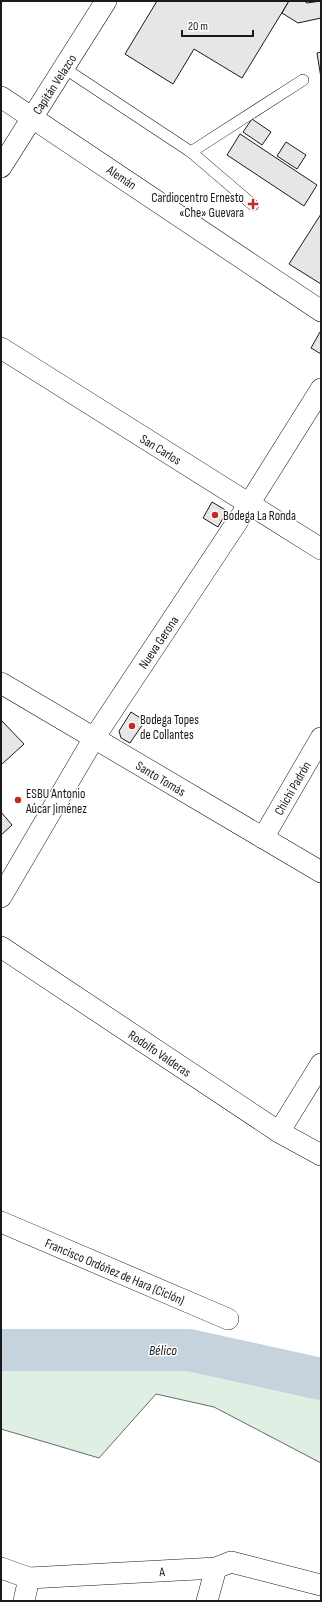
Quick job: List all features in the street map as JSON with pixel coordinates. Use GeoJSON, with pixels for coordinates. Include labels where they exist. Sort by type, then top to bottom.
{"type":"FeatureCollection","features":[{"type":"Feature","properties":{"kind":"street","name":"Capitán Velazco"},"geometry":{"type":"LineString","coordinates":[[1,167],[106,1]]}},
{"type":"Feature","properties":{"kind":"street","name":"Alemán"},"geometry":{"type":"LineString","coordinates":[[1,98],[33,117],[321,311]]}},
{"type":"Feature","properties":{"kind":"street","name":"San Carlos"},"geometry":{"type":"LineString","coordinates":[[1,348],[321,549]]}},
{"type":"Feature","properties":{"kind":"street","name":"Nueva Gerona"},"geometry":{"type":"LineString","coordinates":[[1,898],[94,738],[249,504],[321,389]]}},
{"type":"Feature","properties":{"kind":"street","name":"Santo Tomás"},"geometry":{"type":"LineString","coordinates":[[1,683],[321,872]]}},
{"type":"Feature","properties":{"kind":"street","name":"Chichi Padrón"},"geometry":{"type":"LineString","coordinates":[[263,838],[321,738]]}},
{"type":"Feature","properties":{"kind":"street","name":"Rodolfo Valderas"},"geometry":{"type":"LineString","coordinates":[[1,947],[279,1132],[321,1155]]}},
{"type":"Feature","properties":{"kind":"street"},"geometry":{"type":"LineString","coordinates":[[279,1132],[321,1064]]}},
{"type":"Feature","properties":{"kind":"street","name":"Francisco Ordóñez de Hara (Ciclón)"},"geometry":{"type":"LineString","coordinates":[[1,1222],[228,1319]]}},
{"type":"Feature","properties":{"kind":"street","name":"A"},"geometry":{"type":"LineString","coordinates":[[1,1568],[29,1578],[216,1568],[231,1562],[321,1586]]}},
{"type":"Feature","properties":{"kind":"street"},"geometry":{"type":"LineString","coordinates":[[207,1601],[216,1568]]}},
{"type":"Feature","properties":{"kind":"street"},"geometry":{"type":"LineString","coordinates":[[24,1601],[29,1578]]}},
{"type":"Feature","properties":{"kind":"lane"},"geometry":{"type":"LineString","coordinates":[[64,68],[191,152],[253,205]]}},
{"type":"Feature","properties":{"kind":"lane"},"geometry":{"type":"LineString","coordinates":[[191,152],[303,80]]}},
{"type":"Feature","properties":{"kind":"green space"},"geometry":{"type":"Polygon","coordinates":[[[1,1333],[33,1339],[180,1338],[321,1362],[321,1463],[214,1407],[156,1394],[99,1458],[1,1429],[1,1333]]]}},
{"type":"Feature","properties":{"kind":"building"},"geometry":{"type":"Polygon","coordinates":[[[157,1],[289,1],[242,78],[194,49],[173,84],[125,54],[157,1]]]}},
{"type":"Feature","properties":{"kind":"building"},"geometry":{"type":"Polygon","coordinates":[[[289,1],[304,1],[307,3],[321,1],[321,18],[298,23],[282,13],[289,1]]]}},
{"type":"Feature","properties":{"kind":"building"},"geometry":{"type":"Polygon","coordinates":[[[321,52],[321,78],[317,53],[321,52]]]}},
{"type":"Feature","properties":{"kind":"building"},"geometry":{"type":"Polygon","coordinates":[[[252,119],[271,132],[262,145],[243,132],[252,119]]]}},
{"type":"Feature","properties":{"kind":"building"},"geometry":{"type":"Polygon","coordinates":[[[240,134],[317,185],[304,206],[227,155],[240,134]]]}},
{"type":"Feature","properties":{"kind":"building"},"geometry":{"type":"Polygon","coordinates":[[[286,142],[306,155],[297,169],[277,156],[286,142]]]}},
{"type":"Feature","properties":{"kind":"building"},"geometry":{"type":"Polygon","coordinates":[[[321,214],[321,284],[289,264],[321,214]]]}},
{"type":"Feature","properties":{"kind":"building"},"geometry":{"type":"Polygon","coordinates":[[[321,332],[321,354],[311,348],[321,332]]]}},
{"type":"Feature","properties":{"kind":"building","name":"Bodega La Ronda"},"geometry":{"type":"Polygon","coordinates":[[[212,502],[227,511],[218,527],[203,518],[212,502]]]}},
{"type":"Feature","properties":{"kind":"building","name":"Bodega Topes de Collantes"},"geometry":{"type":"Polygon","coordinates":[[[131,712],[145,721],[130,743],[121,738],[119,731],[131,712]]]}},
{"type":"Feature","properties":{"kind":"building"},"geometry":{"type":"Polygon","coordinates":[[[1,720],[24,744],[1,765],[1,720]]]}},
{"type":"Feature","properties":{"kind":"building"},"geometry":{"type":"Polygon","coordinates":[[[1,812],[12,825],[1,835],[1,812]]]}},
{"type":"Feature","properties":{"kind":"waterway","name":"Bélico"},"geometry":{"type":"LineString","coordinates":[[1,1350],[189,1350],[321,1379]]}},
{"type":"Feature","properties":{"kind":"place","name":"Cardiocentro Ernesto «Che» Guevara"},"geometry":{"type":"Point","coordinates":[253,204]}},
{"type":"Feature","properties":{"kind":"place","name":"Bodega La Ronda"},"geometry":{"type":"Point","coordinates":[215,515]}},
{"type":"Feature","properties":{"kind":"place","name":"Bodega Topes de Collantes"},"geometry":{"type":"Point","coordinates":[132,726]}},
{"type":"Feature","properties":{"kind":"place","name":"ESBU Antonio Aúcar Jiménez"},"geometry":{"type":"Point","coordinates":[18,800]}}]}
